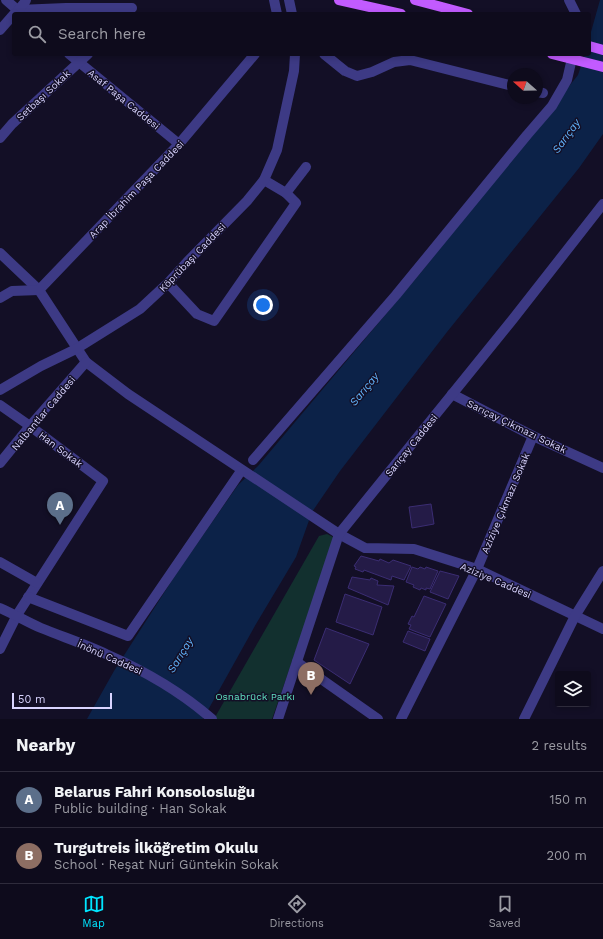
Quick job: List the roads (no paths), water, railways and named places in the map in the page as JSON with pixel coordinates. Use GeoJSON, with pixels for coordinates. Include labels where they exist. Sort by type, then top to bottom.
{"type":"FeatureCollection","features":[{"type":"Feature","properties":{"kind":"main road"},"geometry":{"type":"LineString","coordinates":[[339,0],[392,12]]}},
{"type":"Feature","properties":{"kind":"main road"},"geometry":{"type":"LineString","coordinates":[[415,0],[460,12]]}},
{"type":"Feature","properties":{"kind":"main road"},"geometry":{"type":"LineString","coordinates":[[591,47],[603,50]]}},
{"type":"Feature","properties":{"kind":"main road"},"geometry":{"type":"LineString","coordinates":[[560,56],[603,67]]}},
{"type":"Feature","properties":{"kind":"street"},"geometry":{"type":"LineString","coordinates":[[6,0],[16,12]]}},
{"type":"Feature","properties":{"kind":"street"},"geometry":{"type":"LineString","coordinates":[[18,12],[26,0]]}},
{"type":"Feature","properties":{"kind":"street"},"geometry":{"type":"LineString","coordinates":[[274,0],[277,12]]}},
{"type":"Feature","properties":{"kind":"street"},"geometry":{"type":"LineString","coordinates":[[289,0],[292,12]]}},
{"type":"Feature","properties":{"kind":"street"},"geometry":{"type":"LineString","coordinates":[[569,0],[575,12]]}},
{"type":"Feature","properties":{"kind":"street"},"geometry":{"type":"LineString","coordinates":[[27,12],[66,8],[129,11]]}},
{"type":"Feature","properties":{"kind":"street"},"geometry":{"type":"LineString","coordinates":[[0,30],[12,18]]}},
{"type":"Feature","properties":{"kind":"street","name":"Asaf Paşa Caddesi"},"geometry":{"type":"LineString","coordinates":[[71,56],[179,144]]}},
{"type":"Feature","properties":{"kind":"street","name":"Setbaşı Sokak"},"geometry":{"type":"LineString","coordinates":[[0,138],[12,124],[86,56]]}},
{"type":"Feature","properties":{"kind":"street","name":"Arap İbrahim Paşa Caddesi"},"geometry":{"type":"LineString","coordinates":[[39,290],[179,144],[253,56]]}},
{"type":"Feature","properties":{"kind":"street","name":"Köprübaşı Caddesi"},"geometry":{"type":"LineString","coordinates":[[0,390],[41,366],[76,349],[140,309],[168,283],[247,201],[264,180],[277,150],[294,71],[295,56]]}},
{"type":"Feature","properties":{"kind":"street"},"geometry":{"type":"LineString","coordinates":[[326,56],[345,71],[357,76],[372,72],[394,62],[410,60],[507,84]]}},
{"type":"Feature","properties":{"kind":"street"},"geometry":{"type":"LineString","coordinates":[[253,460],[396,295],[552,106],[567,80],[572,56]]}},
{"type":"Feature","properties":{"kind":"street"},"geometry":{"type":"LineString","coordinates":[[286,193],[306,167]]}},
{"type":"Feature","properties":{"kind":"street"},"geometry":{"type":"LineString","coordinates":[[168,283],[197,314],[214,321],[296,203],[286,193],[264,180]]}},
{"type":"Feature","properties":{"kind":"street","name":"Sarıçay Caddesi"},"geometry":{"type":"LineString","coordinates":[[278,719],[339,534],[602,207]]}},
{"type":"Feature","properties":{"kind":"street","name":"Aziziye Caddesi"},"geometry":{"type":"LineString","coordinates":[[0,253],[39,290],[76,349],[86,362],[134,398],[339,534],[365,548],[414,549],[477,569],[603,629]]}},
{"type":"Feature","properties":{"kind":"street"},"geometry":{"type":"LineString","coordinates":[[0,298],[12,291],[39,290]]}},
{"type":"Feature","properties":{"kind":"street","name":"Nalbantlar Caddesi"},"geometry":{"type":"LineString","coordinates":[[0,463],[86,362]]}},
{"type":"Feature","properties":{"kind":"street","name":"Sarıçay Çıkmazı Sokak"},"geometry":{"type":"LineString","coordinates":[[452,394],[533,436],[603,468]]}},
{"type":"Feature","properties":{"kind":"street","name":"Han Sokak"},"geometry":{"type":"LineString","coordinates":[[0,405],[103,481],[37,583]]}},
{"type":"Feature","properties":{"kind":"street","name":"Aziziye Çıkmazı Sokak"},"geometry":{"type":"LineString","coordinates":[[401,719],[477,569],[533,436]]}},
{"type":"Feature","properties":{"kind":"street"},"geometry":{"type":"LineString","coordinates":[[28,597],[128,636],[241,471]]}},
{"type":"Feature","properties":{"kind":"street"},"geometry":{"type":"LineString","coordinates":[[0,562],[37,583],[16,616],[0,649]]}},
{"type":"Feature","properties":{"kind":"street"},"geometry":{"type":"LineString","coordinates":[[524,719],[576,616],[603,571]]}},
{"type":"Feature","properties":{"kind":"street","name":"İnönü Caddesi"},"geometry":{"type":"LineString","coordinates":[[0,608],[40,627],[106,653],[144,672],[188,699],[212,719]]}},
{"type":"Feature","properties":{"kind":"street"},"geometry":{"type":"LineString","coordinates":[[297,662],[378,719]]}},
{"type":"Feature","properties":{"kind":"water","name":"Sarıçay"},"geometry":{"type":"Polygon","coordinates":[[[600,0],[603,0],[603,134],[579,168],[447,332],[340,471],[312,512],[296,557],[256,624],[203,719],[87,719],[114,671],[178,571],[238,485],[258,466],[418,276],[578,75],[584,56],[591,56],[591,32],[600,0]]]}},
{"type":"Feature","properties":{"kind":"place","name":"Belarus Fahri Konsolosluğu"},"geometry":{"type":"Point","coordinates":[60,525]}},
{"type":"Feature","properties":{"kind":"place","name":"Turgutreis İlköğretim Okulu"},"geometry":{"type":"Point","coordinates":[311,695]}},
{"type":"Feature","properties":{"kind":"park label","name":"Osnabrück Parkı"},"geometry":{"type":"Point","coordinates":[255,696]}}]}
